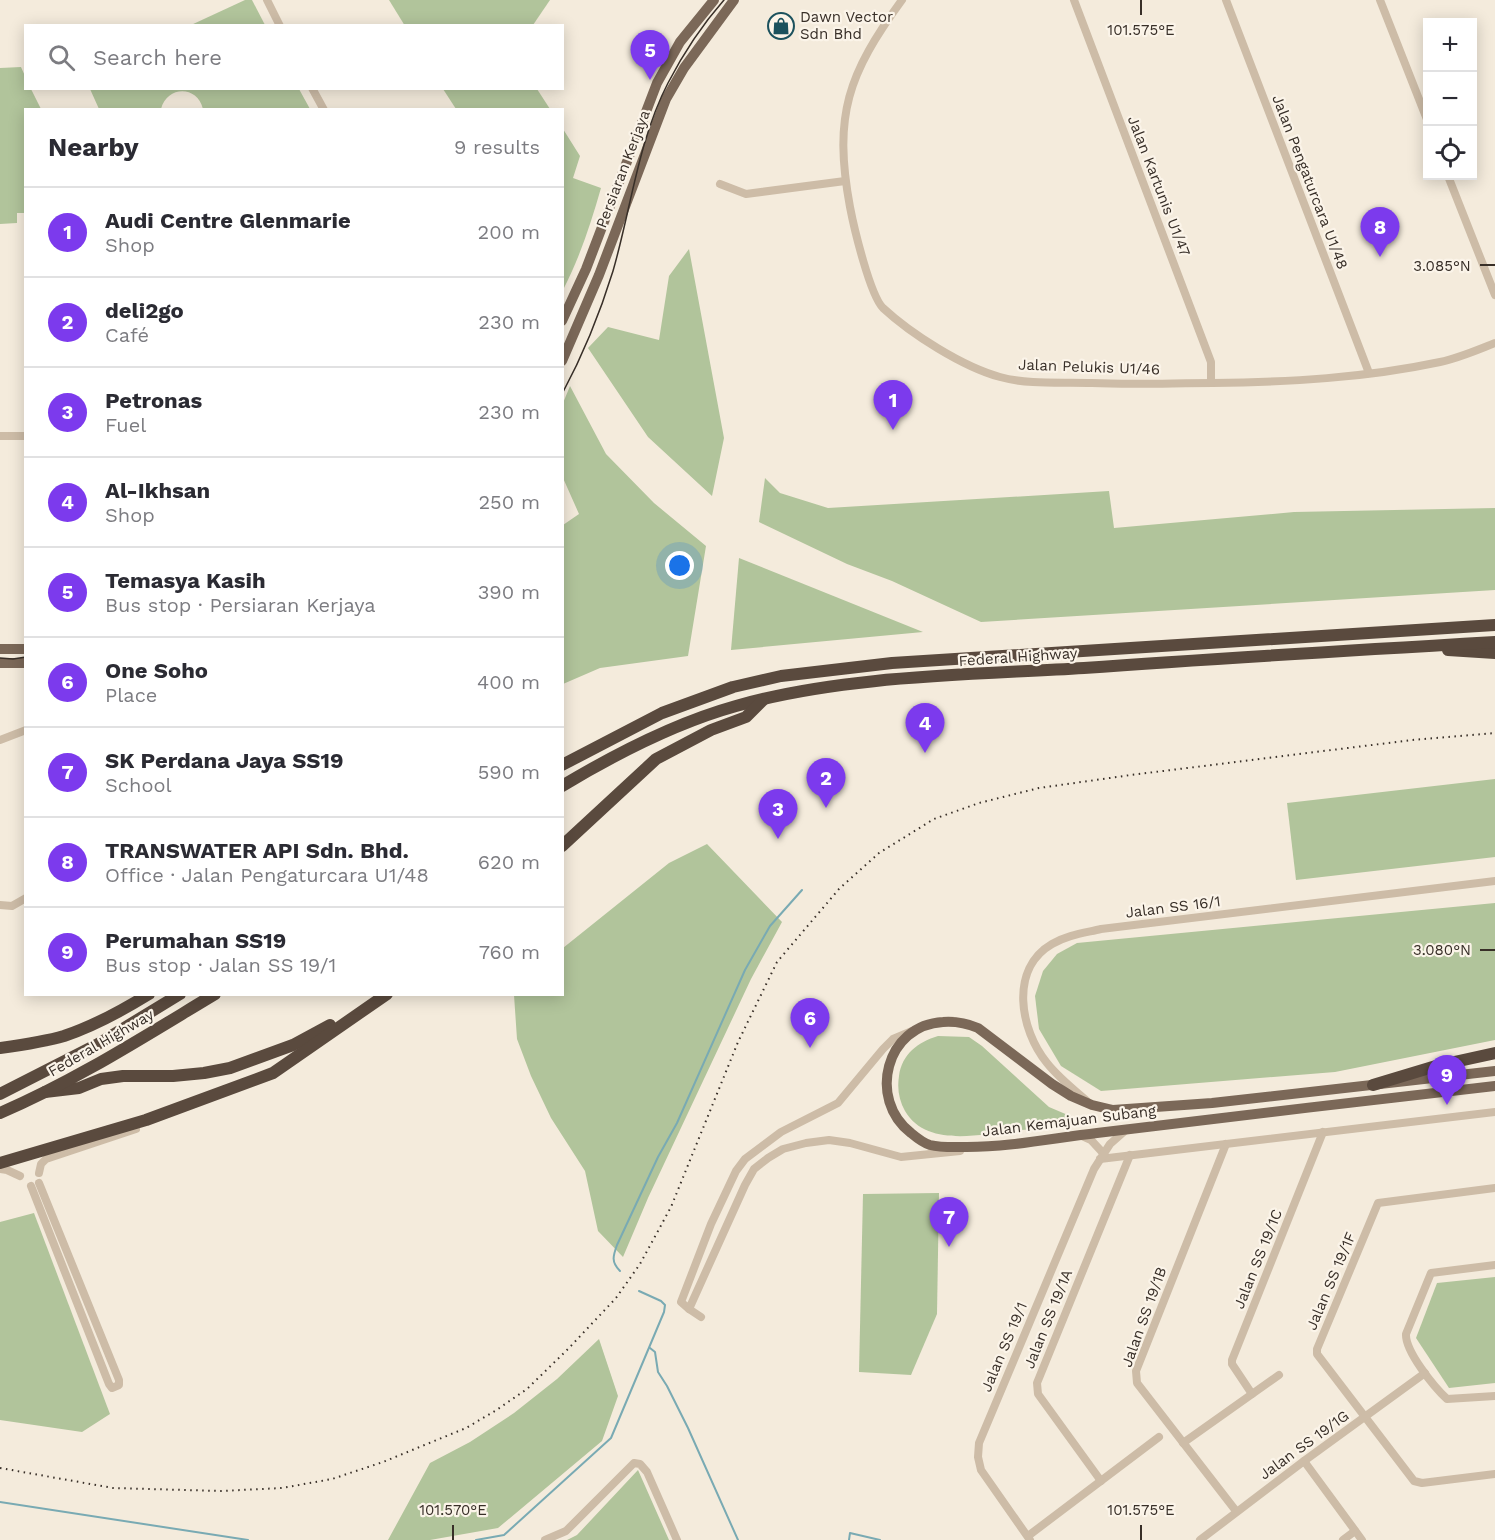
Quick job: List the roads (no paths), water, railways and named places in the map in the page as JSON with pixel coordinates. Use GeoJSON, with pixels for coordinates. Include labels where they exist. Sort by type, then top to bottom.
{"type":"FeatureCollection","features":[{"type":"Feature","properties":{"kind":"highway","name":"Federal Highway"},"geometry":{"type":"LineString","coordinates":[[564,764],[662,713],[733,687],[791,674],[844,667],[950,659],[1495,625]]}},
{"type":"Feature","properties":{"kind":"highway","name":"Federal Highway"},"geometry":{"type":"LineString","coordinates":[[564,785],[666,731],[707,715],[764,699],[822,688],[895,680],[1495,642]]}},
{"type":"Feature","properties":{"kind":"highway"},"geometry":{"type":"LineString","coordinates":[[1412,647],[1483,654],[1495,653]]}},
{"type":"Feature","properties":{"kind":"highway"},"geometry":{"type":"LineString","coordinates":[[564,844],[656,759],[711,730],[746,717],[764,699]]}},
{"type":"Feature","properties":{"kind":"highway"},"geometry":{"type":"LineString","coordinates":[[0,1048],[65,1035],[125,1009],[146,996]]}},
{"type":"Feature","properties":{"kind":"highway","name":"Federal Highway"},"geometry":{"type":"LineString","coordinates":[[0,1094],[98,1044],[177,996]]}},
{"type":"Feature","properties":{"kind":"highway","name":"Federal Highway"},"geometry":{"type":"LineString","coordinates":[[0,1113],[112,1056],[211,996]]}},
{"type":"Feature","properties":{"kind":"highway"},"geometry":{"type":"LineString","coordinates":[[45,1092],[79,1088],[101,1079],[123,1076],[173,1076],[230,1068],[293,1045],[382,996]]}},
{"type":"Feature","properties":{"kind":"highway"},"geometry":{"type":"LineString","coordinates":[[0,1163],[146,1120],[273,1073],[383,996]]}},
{"type":"Feature","properties":{"kind":"highway"},"geometry":{"type":"LineString","coordinates":[[1373,1085],[1436,1066],[1495,1053]]}},
{"type":"Feature","properties":{"kind":"main road","name":"Persiaran Kerjaya"},"geometry":{"type":"LineString","coordinates":[[564,317],[586,269],[657,83],[680,42],[714,0]]}},
{"type":"Feature","properties":{"kind":"main road","name":"Persiaran Kerjaya"},"geometry":{"type":"LineString","coordinates":[[564,358],[666,99],[684,68],[734,0]]}},
{"type":"Feature","properties":{"kind":"main road"},"geometry":{"type":"LineString","coordinates":[[0,650],[24,649]]}},
{"type":"Feature","properties":{"kind":"main road"},"geometry":{"type":"LineString","coordinates":[[0,663],[24,663]]}},
{"type":"Feature","properties":{"kind":"main road","name":"Jalan Kemajuan Subang"},"geometry":{"type":"LineString","coordinates":[[1495,1069],[1373,1085],[1113,1110],[1092,1105],[1071,1096],[978,1028],[967,1023],[941,1022],[918,1029],[900,1043],[887,1072],[887,1090],[891,1106],[899,1120],[909,1132],[929,1144],[948,1147],[993,1147],[1495,1086]]}},
{"type":"Feature","properties":{"kind":"street"},"geometry":{"type":"LineString","coordinates":[[267,0],[279,24]]}},
{"type":"Feature","properties":{"kind":"street","name":"Jalan Pelukis U1/46"},"geometry":{"type":"LineString","coordinates":[[902,0],[866,52],[846,105],[845,181],[864,263],[881,306],[921,338],[950,355],[1000,377],[1041,382],[1211,383],[1296,381],[1369,373],[1440,362],[1495,343]]}},
{"type":"Feature","properties":{"kind":"street","name":"Jalan Kartunis U1/47"},"geometry":{"type":"LineString","coordinates":[[1074,0],[1211,362],[1211,383]]}},
{"type":"Feature","properties":{"kind":"street","name":"Jalan Pengaturcara U1/48"},"geometry":{"type":"LineString","coordinates":[[1226,0],[1369,373]]}},
{"type":"Feature","properties":{"kind":"street"},"geometry":{"type":"LineString","coordinates":[[1380,0],[1423,109]]}},
{"type":"Feature","properties":{"kind":"street"},"geometry":{"type":"LineString","coordinates":[[313,90],[323,108]]}},
{"type":"Feature","properties":{"kind":"street"},"geometry":{"type":"LineString","coordinates":[[1450,180],[1495,295]]}},
{"type":"Feature","properties":{"kind":"street"},"geometry":{"type":"LineString","coordinates":[[720,184],[746,194],[845,181]]}},
{"type":"Feature","properties":{"kind":"street"},"geometry":{"type":"LineString","coordinates":[[0,436],[24,436]]}},
{"type":"Feature","properties":{"kind":"street"},"geometry":{"type":"LineString","coordinates":[[0,740],[24,731]]}},
{"type":"Feature","properties":{"kind":"street","name":"Jalan SS 16/1"},"geometry":{"type":"LineString","coordinates":[[1092,1105],[1047,1063],[1036,1048],[1028,1030],[1023,999],[1024,984],[1028,971],[1037,956],[1051,944],[1071,935],[1101,929],[1495,881]]}},
{"type":"Feature","properties":{"kind":"street"},"geometry":{"type":"LineString","coordinates":[[0,905],[12,906],[24,899]]}},
{"type":"Feature","properties":{"kind":"street"},"geometry":{"type":"LineString","coordinates":[[701,1317],[683,1305],[681,1298],[711,1224],[736,1171],[745,1159],[781,1132],[838,1103],[893,1039],[918,1029]]}},
{"type":"Feature","properties":{"kind":"street"},"geometry":{"type":"LineString","coordinates":[[39,1173],[41,1164],[46,1159],[169,1118],[240,1091],[291,1067],[297,1056]]}},
{"type":"Feature","properties":{"kind":"street"},"geometry":{"type":"LineString","coordinates":[[1079,1135],[1091,1140],[1102,1156],[1130,1155],[1495,1112]]}},
{"type":"Feature","properties":{"kind":"street","name":"Jalan SS 19/1"},"geometry":{"type":"LineString","coordinates":[[1029,1538],[981,1470],[978,1457],[979,1443],[1102,1156],[1120,1134],[1128,1129]]}},
{"type":"Feature","properties":{"kind":"street","name":"Jalan SS 19/1C"},"geometry":{"type":"LineString","coordinates":[[1252,1394],[1232,1364],[1232,1360],[1323,1132]]}},
{"type":"Feature","properties":{"kind":"street"},"geometry":{"type":"LineString","coordinates":[[690,1309],[724,1230],[754,1169],[783,1149],[829,1140],[850,1143],[901,1157],[993,1147]]}},
{"type":"Feature","properties":{"kind":"street","name":"Jalan SS 19/1B"},"geometry":{"type":"LineString","coordinates":[[1226,1144],[1136,1371],[1137,1383],[1236,1511]]}},
{"type":"Feature","properties":{"kind":"street","name":"Jalan SS 19/1A"},"geometry":{"type":"LineString","coordinates":[[1101,1481],[1036,1389],[1130,1155]]}},
{"type":"Feature","properties":{"kind":"street"},"geometry":{"type":"LineString","coordinates":[[0,1169],[20,1176]]}},
{"type":"Feature","properties":{"kind":"street"},"geometry":{"type":"LineString","coordinates":[[35,1184],[119,1380],[115,1388],[109,1384],[35,1184]]}},
{"type":"Feature","properties":{"kind":"street","name":"Jalan SS 19/1F"},"geometry":{"type":"LineString","coordinates":[[1495,1188],[1378,1203],[1317,1350],[1317,1354],[1364,1418],[1414,1481],[1422,1484],[1495,1474]]}},
{"type":"Feature","properties":{"kind":"street"},"geometry":{"type":"LineString","coordinates":[[711,1224],[724,1230]]}},
{"type":"Feature","properties":{"kind":"street"},"geometry":{"type":"LineString","coordinates":[[1495,1265],[1431,1273],[1406,1334],[1406,1341],[1425,1373],[1447,1399],[1495,1396]]}},
{"type":"Feature","properties":{"kind":"street","name":"Jalan SS 19/1G"},"geometry":{"type":"LineString","coordinates":[[1200,1540],[1236,1511],[1425,1373]]}},
{"type":"Feature","properties":{"kind":"street"},"geometry":{"type":"LineString","coordinates":[[1183,1443],[1278,1375]]}},
{"type":"Feature","properties":{"kind":"street"},"geometry":{"type":"LineString","coordinates":[[1029,1538],[1159,1437]]}},
{"type":"Feature","properties":{"kind":"street"},"geometry":{"type":"LineString","coordinates":[[1304,1461],[1362,1540]]}},
{"type":"Feature","properties":{"kind":"street"},"geometry":{"type":"LineString","coordinates":[[545,1540],[566,1531],[634,1462],[640,1464],[647,1472],[677,1540]]}},
{"type":"Feature","properties":{"kind":"street"},"geometry":{"type":"LineString","coordinates":[[1343,1540],[1355,1531]]}},
{"type":"Feature","properties":{"kind":"waterway"},"geometry":{"type":"LineString","coordinates":[[620,1271],[614,1259],[617,1245],[658,1157],[677,1123],[745,970],[770,926],[802,890]]}},
{"type":"Feature","properties":{"kind":"waterway"},"geometry":{"type":"LineString","coordinates":[[476,1540],[504,1535],[611,1438],[664,1312],[665,1305],[661,1301],[639,1291]]}},
{"type":"Feature","properties":{"kind":"waterway"},"geometry":{"type":"LineString","coordinates":[[650,1348],[655,1352],[658,1372],[688,1428],[738,1540]]}},
{"type":"Feature","properties":{"kind":"waterway"},"geometry":{"type":"LineString","coordinates":[[0,1502],[248,1540]]}},
{"type":"Feature","properties":{"kind":"waterway"},"geometry":{"type":"LineString","coordinates":[[849,1540],[850,1533],[880,1540]]}},
{"type":"Feature","properties":{"kind":"tram line"},"geometry":{"type":"LineString","coordinates":[[564,390],[584,349],[608,287],[642,152],[658,105],[687,51],[724,0]]}},
{"type":"Feature","properties":{"kind":"tram line"},"geometry":{"type":"LineString","coordinates":[[0,658],[24,657]]}},
{"type":"Feature","properties":{"kind":"railway"},"geometry":{"type":"LineString","coordinates":[[0,1468],[113,1488],[221,1491],[282,1488],[332,1479],[383,1462],[466,1428],[527,1389],[616,1298],[640,1264],[671,1207],[738,1042],[777,962],[839,889],[879,853],[934,819],[979,803],[1039,788],[1412,740],[1495,733]]}},
{"type":"Feature","properties":{"kind":"place","name":"Dawn Vector Sdn Bhd"},"geometry":{"type":"Point","coordinates":[781,26]}},
{"type":"Feature","properties":{"kind":"place","name":"Temasya Kasih"},"geometry":{"type":"Point","coordinates":[650,80]}},
{"type":"Feature","properties":{"kind":"place","name":"TRANSWATER API Sdn. Bhd."},"geometry":{"type":"Point","coordinates":[1380,257]}},
{"type":"Feature","properties":{"kind":"place","name":"Audi Centre Glenmarie"},"geometry":{"type":"Point","coordinates":[893,430]}},
{"type":"Feature","properties":{"kind":"place","name":"Al-Ikhsan"},"geometry":{"type":"Point","coordinates":[925,753]}},
{"type":"Feature","properties":{"kind":"place","name":"deli2go"},"geometry":{"type":"Point","coordinates":[826,808]}},
{"type":"Feature","properties":{"kind":"place","name":"Petronas"},"geometry":{"type":"Point","coordinates":[778,839]}},
{"type":"Feature","properties":{"kind":"place","name":"One Soho"},"geometry":{"type":"Point","coordinates":[810,1048]}},
{"type":"Feature","properties":{"kind":"place","name":"Perumahan SS19"},"geometry":{"type":"Point","coordinates":[1447,1105]}},
{"type":"Feature","properties":{"kind":"place","name":"SK Perdana Jaya SS19"},"geometry":{"type":"Point","coordinates":[949,1247]}}]}
